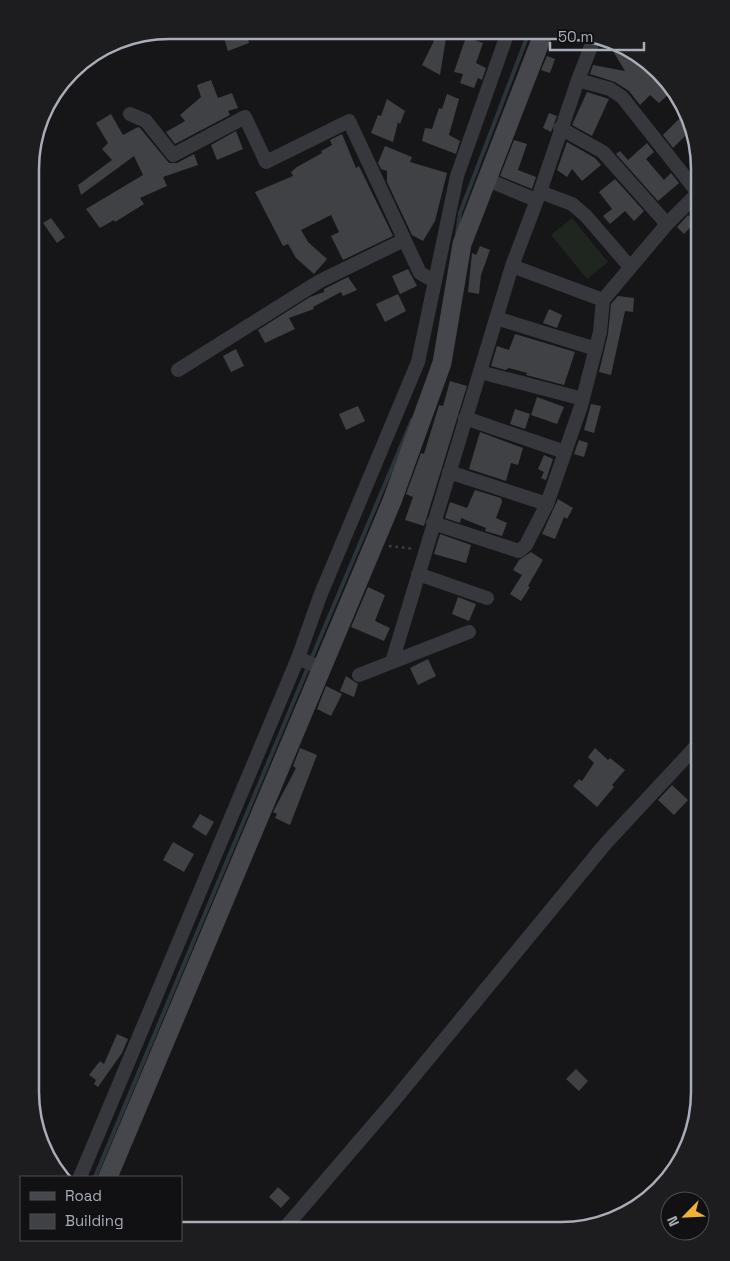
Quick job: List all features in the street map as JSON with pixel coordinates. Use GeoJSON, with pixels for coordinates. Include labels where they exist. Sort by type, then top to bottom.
{"type":"FeatureCollection","features":[{"type":"Feature","properties":{"kind":"street"},"geometry":{"type":"LineString","coordinates":[[80,1176],[298,658],[320,596],[418,362],[457,176],[506,39]]}},
{"type":"Feature","properties":{"kind":"street"},"geometry":{"type":"LineString","coordinates":[[108,1176],[323,669],[374,545],[436,383],[442,363],[462,244],[541,39]]}},
{"type":"Feature","properties":{"kind":"street"},"geometry":{"type":"LineString","coordinates":[[392,662],[512,266],[538,196],[560,128],[592,43]]}},
{"type":"Feature","properties":{"kind":"street"},"geometry":{"type":"LineString","coordinates":[[578,80],[610,89],[622,97],[691,182]]}},
{"type":"Feature","properties":{"kind":"street"},"geometry":{"type":"LineString","coordinates":[[130,114],[146,121],[172,155],[245,117],[266,162],[349,121],[420,273],[434,281]]}},
{"type":"Feature","properties":{"kind":"street"},"geometry":{"type":"LineString","coordinates":[[560,128],[603,152],[667,224]]}},
{"type":"Feature","properties":{"kind":"street"},"geometry":{"type":"LineString","coordinates":[[488,180],[538,196],[572,204],[586,216],[630,267]]}},
{"type":"Feature","properties":{"kind":"street"},"geometry":{"type":"LineString","coordinates":[[433,523],[519,551],[526,545],[547,504],[582,399],[600,332],[603,300],[667,224],[691,200]]}},
{"type":"Feature","properties":{"kind":"street"},"geometry":{"type":"LineString","coordinates":[[178,370],[320,281],[404,240]]}},
{"type":"Feature","properties":{"kind":"street"},"geometry":{"type":"LineString","coordinates":[[512,266],[603,300]]}},
{"type":"Feature","properties":{"kind":"street"},"geometry":{"type":"LineString","coordinates":[[496,318],[596,349]]}},
{"type":"Feature","properties":{"kind":"street"},"geometry":{"type":"LineString","coordinates":[[480,372],[582,399]]}},
{"type":"Feature","properties":{"kind":"street"},"geometry":{"type":"LineString","coordinates":[[465,418],[565,452]]}},
{"type":"Feature","properties":{"kind":"street"},"geometry":{"type":"LineString","coordinates":[[449,472],[547,504]]}},
{"type":"Feature","properties":{"kind":"street"},"geometry":{"type":"LineString","coordinates":[[418,574],[487,598]]}},
{"type":"Feature","properties":{"kind":"street"},"geometry":{"type":"LineString","coordinates":[[359,675],[469,632]]}},
{"type":"Feature","properties":{"kind":"street"},"geometry":{"type":"LineString","coordinates":[[298,658],[323,669]]}},
{"type":"Feature","properties":{"kind":"street"},"geometry":{"type":"LineString","coordinates":[[290,1222],[392,1103],[606,843],[691,752]]}},
{"type":"Feature","properties":{"kind":"path"},"geometry":{"type":"LineString","coordinates":[[374,545],[425,550]]}},
{"type":"Feature","properties":{"kind":"shaded area"},"geometry":{"type":"Polygon","coordinates":[[[572,218],[608,262],[587,279],[551,235],[572,218]]]}},
{"type":"Feature","properties":{"kind":"building"},"geometry":{"type":"Polygon","coordinates":[[[224,39],[248,39],[249,43],[228,51],[224,39]]]}},
{"type":"Feature","properties":{"kind":"building"},"geometry":{"type":"Polygon","coordinates":[[[434,39],[446,39],[440,75],[422,65],[434,39]]]}},
{"type":"Feature","properties":{"kind":"building"},"geometry":{"type":"Polygon","coordinates":[[[465,39],[483,43],[476,63],[486,68],[482,80],[478,78],[474,88],[460,83],[463,74],[454,72],[465,39]]]}},
{"type":"Feature","properties":{"kind":"building"},"geometry":{"type":"Polygon","coordinates":[[[612,50],[647,71],[668,95],[659,103],[650,95],[640,105],[629,91],[615,82],[590,74],[593,65],[625,71],[612,50]]]}},
{"type":"Feature","properties":{"kind":"building"},"geometry":{"type":"Polygon","coordinates":[[[547,56],[555,59],[550,73],[541,70],[547,56]]]}},
{"type":"Feature","properties":{"kind":"building"},"geometry":{"type":"Polygon","coordinates":[[[211,80],[218,98],[232,93],[238,108],[228,111],[230,115],[175,144],[166,132],[185,121],[180,115],[201,97],[197,85],[211,80]]]}},
{"type":"Feature","properties":{"kind":"building"},"geometry":{"type":"Polygon","coordinates":[[[587,92],[609,99],[592,136],[572,125],[587,92]]]}},
{"type":"Feature","properties":{"kind":"building"},"geometry":{"type":"Polygon","coordinates":[[[447,94],[459,99],[449,135],[460,141],[456,154],[422,141],[425,128],[432,129],[439,108],[442,109],[447,94]]]}},
{"type":"Feature","properties":{"kind":"building"},"geometry":{"type":"Polygon","coordinates":[[[387,99],[405,111],[400,124],[398,122],[393,142],[371,133],[378,115],[381,116],[387,99]]]}},
{"type":"Feature","properties":{"kind":"building"},"geometry":{"type":"Polygon","coordinates":[[[549,113],[557,116],[551,132],[543,128],[549,113]]]}},
{"type":"Feature","properties":{"kind":"building"},"geometry":{"type":"Polygon","coordinates":[[[111,114],[123,135],[138,127],[140,128],[169,163],[177,163],[194,154],[198,165],[163,177],[167,186],[140,198],[144,204],[115,222],[114,220],[100,228],[86,209],[143,175],[134,156],[81,195],[78,185],[112,160],[102,149],[108,143],[96,123],[111,114]]]}},
{"type":"Feature","properties":{"kind":"building"},"geometry":{"type":"Polygon","coordinates":[[[681,119],[686,135],[673,148],[663,135],[681,119]]]}},
{"type":"Feature","properties":{"kind":"building"},"geometry":{"type":"Polygon","coordinates":[[[236,131],[243,149],[217,160],[211,145],[236,131]]]}},
{"type":"Feature","properties":{"kind":"building"},"geometry":{"type":"Polygon","coordinates":[[[342,134],[356,168],[359,166],[393,236],[343,260],[331,236],[339,232],[331,215],[301,230],[308,242],[327,259],[314,274],[296,258],[288,244],[283,246],[255,192],[293,176],[291,172],[322,153],[321,151],[332,145],[330,140],[342,134]]]}},
{"type":"Feature","properties":{"kind":"building"},"geometry":{"type":"Polygon","coordinates":[[[514,140],[527,144],[518,170],[536,177],[532,189],[500,176],[514,140]]]}},
{"type":"Feature","properties":{"kind":"building"},"geometry":{"type":"Polygon","coordinates":[[[567,142],[595,158],[601,165],[582,181],[572,169],[567,177],[557,170],[567,142]]]}},
{"type":"Feature","properties":{"kind":"building"},"geometry":{"type":"Polygon","coordinates":[[[647,143],[654,152],[646,159],[664,180],[671,173],[679,183],[658,201],[616,154],[620,151],[628,160],[647,143]]]}},
{"type":"Feature","properties":{"kind":"building"},"geometry":{"type":"Polygon","coordinates":[[[385,146],[412,157],[410,162],[447,173],[435,221],[423,241],[412,235],[387,182],[387,171],[381,169],[378,163],[385,146]]]}},
{"type":"Feature","properties":{"kind":"building"},"geometry":{"type":"Polygon","coordinates":[[[615,179],[644,211],[634,221],[625,211],[610,224],[603,216],[612,209],[599,192],[615,179]]]}},
{"type":"Feature","properties":{"kind":"building"},"geometry":{"type":"Polygon","coordinates":[[[688,215],[691,218],[691,226],[684,234],[677,227],[688,215]]]}},
{"type":"Feature","properties":{"kind":"building"},"geometry":{"type":"Polygon","coordinates":[[[51,218],[65,237],[57,243],[43,223],[51,218]]]}},
{"type":"Feature","properties":{"kind":"building"},"geometry":{"type":"Polygon","coordinates":[[[480,246],[490,250],[481,275],[479,294],[468,292],[472,253],[476,255],[480,246]]]}},
{"type":"Feature","properties":{"kind":"building"},"geometry":{"type":"Polygon","coordinates":[[[408,269],[417,286],[400,294],[392,276],[408,269]]]}},
{"type":"Feature","properties":{"kind":"building"},"geometry":{"type":"Polygon","coordinates":[[[348,277],[357,290],[343,296],[341,292],[313,307],[314,309],[289,318],[295,329],[265,343],[258,330],[310,297],[324,292],[324,289],[348,277]]]}},
{"type":"Feature","properties":{"kind":"building"},"geometry":{"type":"Polygon","coordinates":[[[398,294],[406,311],[385,322],[376,304],[398,294]]]}},
{"type":"Feature","properties":{"kind":"building"},"geometry":{"type":"Polygon","coordinates":[[[618,296],[634,298],[633,312],[625,311],[611,375],[599,372],[608,334],[611,304],[618,296]]]}},
{"type":"Feature","properties":{"kind":"building"},"geometry":{"type":"Polygon","coordinates":[[[549,309],[562,315],[557,328],[543,323],[549,309]]]}},
{"type":"Feature","properties":{"kind":"building"},"geometry":{"type":"Polygon","coordinates":[[[515,334],[575,352],[564,385],[526,375],[527,373],[509,368],[505,370],[491,366],[497,346],[509,350],[515,334]]]}},
{"type":"Feature","properties":{"kind":"building"},"geometry":{"type":"Polygon","coordinates":[[[236,349],[244,366],[231,372],[223,356],[236,349]]]}},
{"type":"Feature","properties":{"kind":"building"},"geometry":{"type":"Polygon","coordinates":[[[450,381],[467,386],[424,526],[405,520],[413,497],[406,494],[421,453],[424,454],[439,405],[443,406],[450,381]]]}},
{"type":"Feature","properties":{"kind":"building"},"geometry":{"type":"Polygon","coordinates":[[[537,397],[564,407],[557,424],[531,415],[537,397]]]}},
{"type":"Feature","properties":{"kind":"building"},"geometry":{"type":"Polygon","coordinates":[[[591,404],[601,406],[594,433],[584,430],[591,404]]]}},
{"type":"Feature","properties":{"kind":"building"},"geometry":{"type":"Polygon","coordinates":[[[358,406],[365,421],[346,430],[339,414],[358,406]]]}},
{"type":"Feature","properties":{"kind":"building"},"geometry":{"type":"Polygon","coordinates":[[[515,409],[530,414],[525,429],[510,424],[515,409]]]}},
{"type":"Feature","properties":{"kind":"building"},"geometry":{"type":"Polygon","coordinates":[[[480,432],[523,448],[518,465],[511,463],[506,481],[469,469],[480,432]]]}},
{"type":"Feature","properties":{"kind":"building"},"geometry":{"type":"Polygon","coordinates":[[[579,440],[588,443],[584,457],[574,454],[579,440]]]}},
{"type":"Feature","properties":{"kind":"building"},"geometry":{"type":"Polygon","coordinates":[[[544,455],[553,459],[546,480],[541,478],[544,472],[538,469],[544,455]]]}},
{"type":"Feature","properties":{"kind":"building"},"geometry":{"type":"Polygon","coordinates":[[[475,490],[501,498],[502,502],[496,518],[507,523],[502,536],[485,531],[486,528],[461,518],[460,523],[445,518],[450,502],[467,508],[475,490]]]}},
{"type":"Feature","properties":{"kind":"building"},"geometry":{"type":"Polygon","coordinates":[[[558,499],[573,508],[567,519],[564,517],[555,539],[542,534],[558,499]]]}},
{"type":"Feature","properties":{"kind":"building"},"geometry":{"type":"Polygon","coordinates":[[[440,534],[471,545],[466,563],[434,554],[440,534]]]}},
{"type":"Feature","properties":{"kind":"building"},"geometry":{"type":"Polygon","coordinates":[[[531,552],[543,560],[521,601],[510,594],[522,575],[513,570],[519,560],[531,552]]]}},
{"type":"Feature","properties":{"kind":"building"},"geometry":{"type":"Polygon","coordinates":[[[368,587],[385,595],[375,621],[390,628],[384,641],[351,627],[368,587]]]}},
{"type":"Feature","properties":{"kind":"building"},"geometry":{"type":"Polygon","coordinates":[[[458,597],[476,604],[469,621],[452,614],[458,597]]]}},
{"type":"Feature","properties":{"kind":"building"},"geometry":{"type":"Polygon","coordinates":[[[428,659],[436,676],[418,685],[410,668],[428,659]]]}},
{"type":"Feature","properties":{"kind":"building"},"geometry":{"type":"Polygon","coordinates":[[[346,676],[358,684],[354,697],[340,691],[346,676]]]}},
{"type":"Feature","properties":{"kind":"building"},"geometry":{"type":"Polygon","coordinates":[[[326,686],[342,694],[331,716],[317,709],[326,686]]]}},
{"type":"Feature","properties":{"kind":"building"},"geometry":{"type":"Polygon","coordinates":[[[300,748],[317,755],[290,825],[275,818],[277,814],[273,812],[296,768],[293,766],[300,748]]]}},
{"type":"Feature","properties":{"kind":"building"},"geometry":{"type":"Polygon","coordinates":[[[595,748],[608,760],[610,758],[625,770],[597,807],[573,786],[579,779],[582,781],[594,763],[588,757],[595,748]]]}},
{"type":"Feature","properties":{"kind":"building"},"geometry":{"type":"Polygon","coordinates":[[[672,785],[688,800],[674,815],[658,800],[672,785]]]}},
{"type":"Feature","properties":{"kind":"building"},"geometry":{"type":"Polygon","coordinates":[[[200,814],[214,822],[206,836],[192,827],[200,814]]]}},
{"type":"Feature","properties":{"kind":"building"},"geometry":{"type":"Polygon","coordinates":[[[173,842],[194,854],[184,872],[163,860],[173,842]]]}},
{"type":"Feature","properties":{"kind":"building"},"geometry":{"type":"Polygon","coordinates":[[[117,1034],[128,1039],[122,1053],[98,1087],[94,1084],[96,1080],[89,1075],[100,1061],[104,1064],[117,1034]]]}},
{"type":"Feature","properties":{"kind":"building"},"geometry":{"type":"Polygon","coordinates":[[[576,1069],[588,1081],[579,1091],[566,1079],[576,1069]]]}},
{"type":"Feature","properties":{"kind":"building"},"geometry":{"type":"Polygon","coordinates":[[[278,1187],[290,1198],[281,1208],[269,1197],[278,1187]]]}},
{"type":"Feature","properties":{"kind":"waterway"},"geometry":{"type":"LineString","coordinates":[[457,234],[460,213],[526,39]]}},
{"type":"Feature","properties":{"kind":"waterway"},"geometry":{"type":"LineString","coordinates":[[312,657],[412,420]]}},
{"type":"Feature","properties":{"kind":"waterway"},"geometry":{"type":"LineString","coordinates":[[95,1176],[308,667]]}}]}
